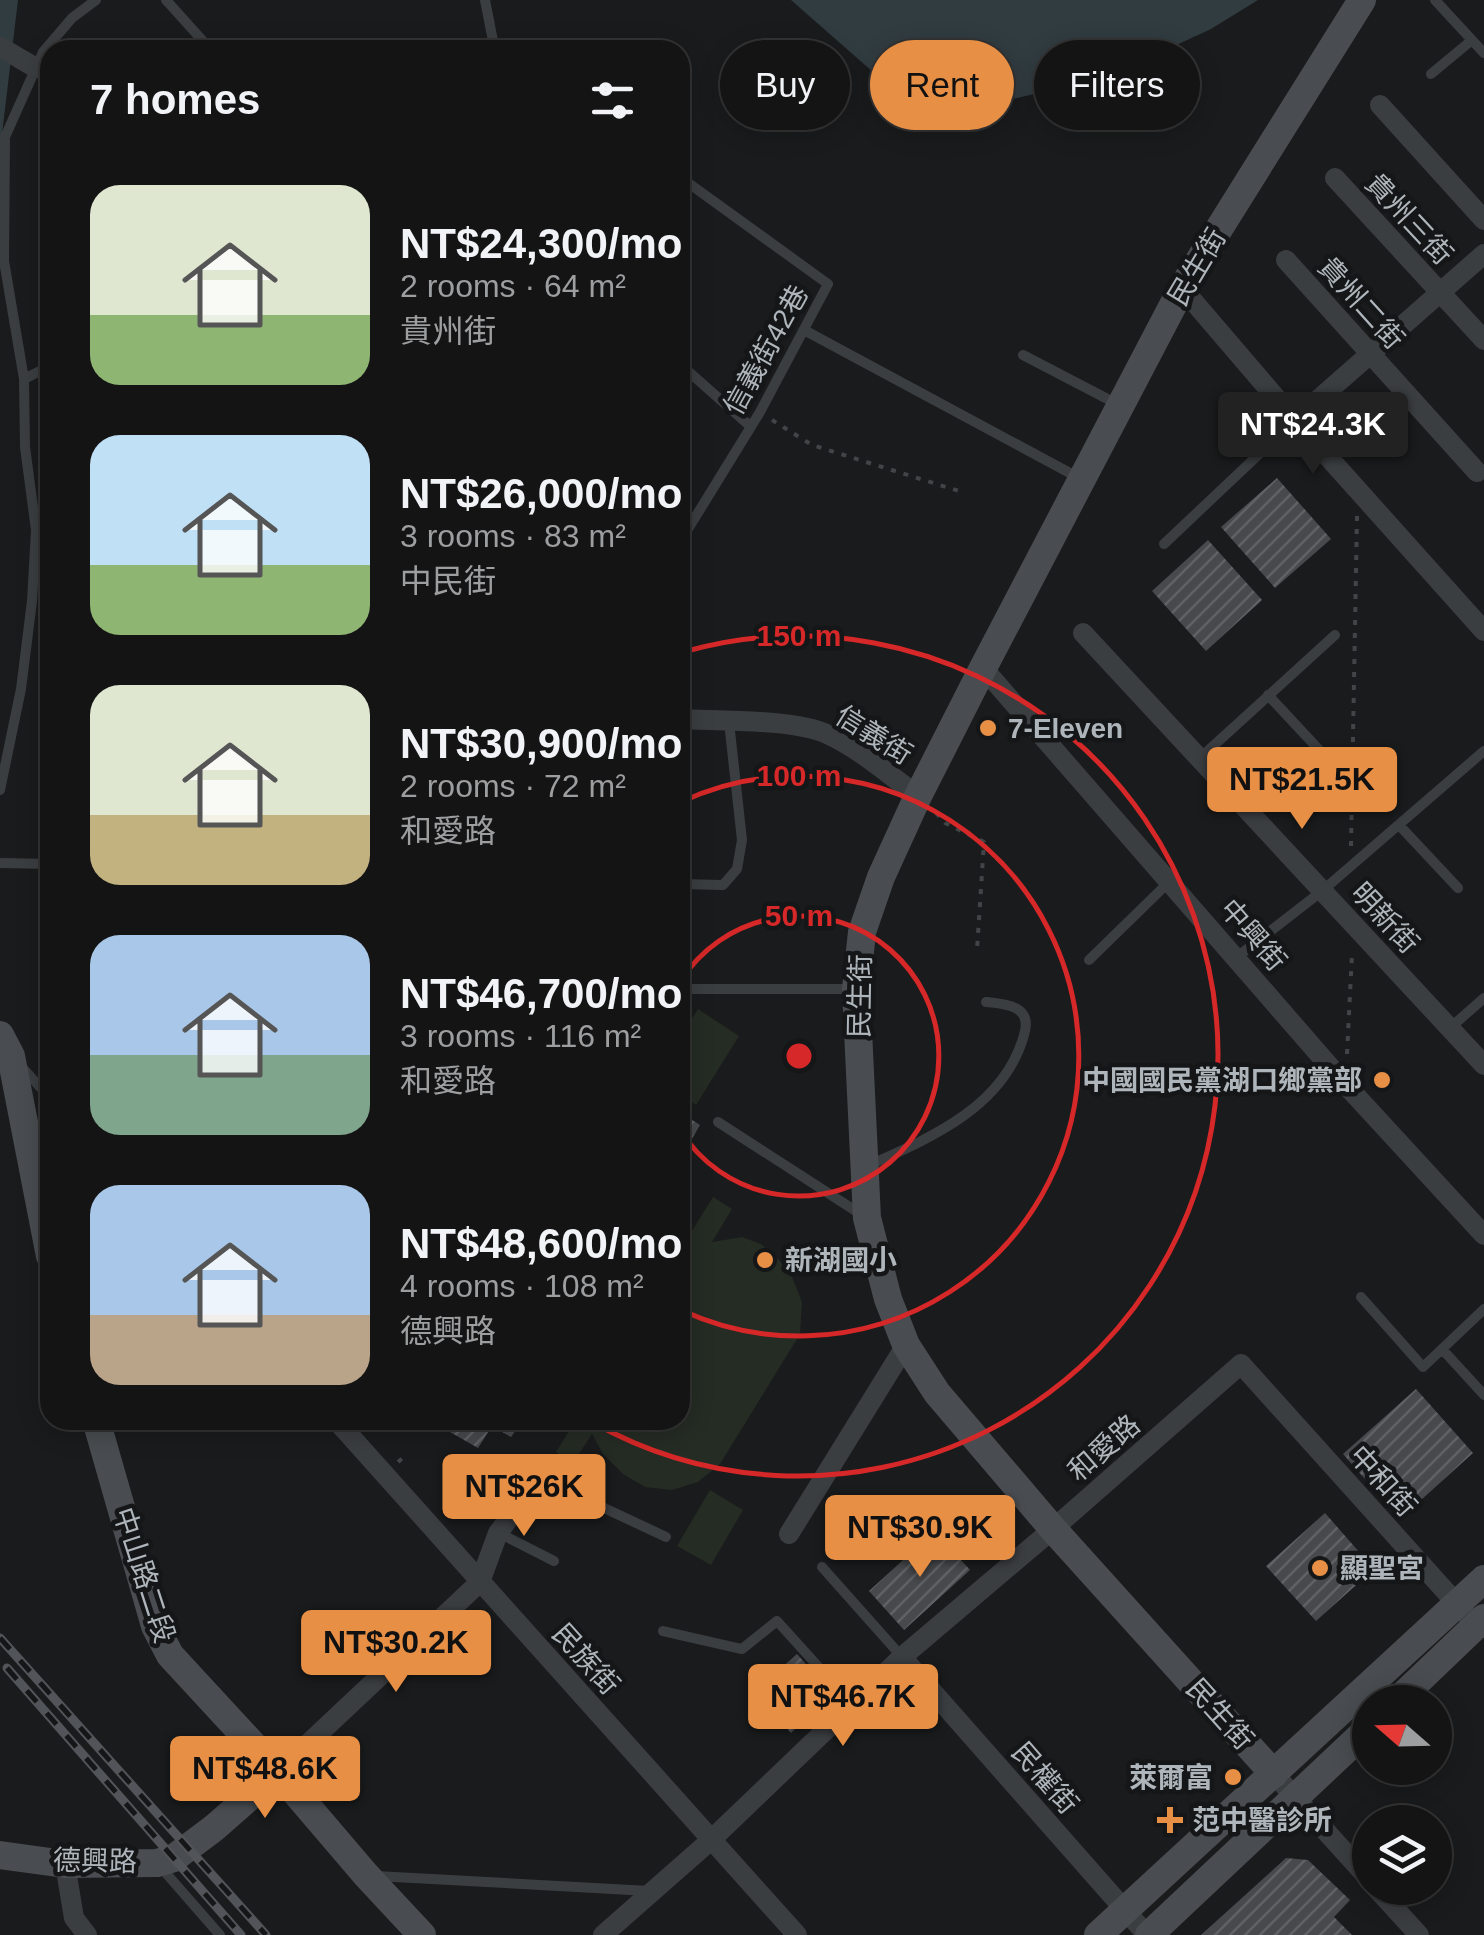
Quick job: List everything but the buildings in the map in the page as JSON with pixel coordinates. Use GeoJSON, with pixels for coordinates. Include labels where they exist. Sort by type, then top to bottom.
{"type":"FeatureCollection","features":[{"type":"Feature","properties":{"kind":"street","name":"民生街"},"geometry":{"type":"LineString","coordinates":[[1352,1860],[1054,1530],[937,1393],[906,1345],[888,1299],[867,1218],[856,989],[862,932],[881,876],[983,668],[1182,288],[1362,0]]}},
{"type":"Feature","properties":{"kind":"street"},"geometry":{"type":"LineString","coordinates":[[0,47],[27,63]]}},
{"type":"Feature","properties":{"kind":"street"},"geometry":{"type":"LineString","coordinates":[[1380,105],[1484,220]]}},
{"type":"Feature","properties":{"kind":"street","name":"貴州三街"},"geometry":{"type":"LineString","coordinates":[[1335,178],[1484,340]]}},
{"type":"Feature","properties":{"kind":"street"},"geometry":{"type":"LineString","coordinates":[[1295,420],[1484,254]]}},
{"type":"Feature","properties":{"kind":"street","name":"貴州二街"},"geometry":{"type":"LineString","coordinates":[[1286,260],[1477,472]]}},
{"type":"Feature","properties":{"kind":"street"},"geometry":{"type":"LineString","coordinates":[[1182,288],[1484,631]]}},
{"type":"Feature","properties":{"kind":"street","name":"明新街"},"geometry":{"type":"LineString","coordinates":[[1083,633],[1484,1065]]}},
{"type":"Feature","properties":{"kind":"street","name":"中興街"},"geometry":{"type":"LineString","coordinates":[[983,668],[1345,1084],[1484,1235]]}},
{"type":"Feature","properties":{"kind":"street","name":"信義街"},"geometry":{"type":"LineString","coordinates":[[690,720],[801,726],[826,733],[918,796]]}},
{"type":"Feature","properties":{"kind":"street"},"geometry":{"type":"LineString","coordinates":[[6,1045],[40,1208]]}},
{"type":"Feature","properties":{"kind":"street"},"geometry":{"type":"LineString","coordinates":[[789,1534],[906,1345]]}},
{"type":"Feature","properties":{"kind":"street","name":"和愛路"},"geometry":{"type":"LineString","coordinates":[[603,1935],[711,1840],[902,1657],[1054,1530],[1241,1364]]}},
{"type":"Feature","properties":{"kind":"street","name":"中和街"},"geometry":{"type":"LineString","coordinates":[[1241,1364],[1481,1626]]}},
{"type":"Feature","properties":{"kind":"street","name":"中山路二段"},"geometry":{"type":"LineString","coordinates":[[99,1430],[154,1626],[170,1655],[422,1935]]}},
{"type":"Feature","properties":{"kind":"street","name":"民族街"},"geometry":{"type":"LineString","coordinates":[[345,1430],[797,1935]]}},
{"type":"Feature","properties":{"kind":"street"},"geometry":{"type":"LineString","coordinates":[[278,1772],[480,1582],[498,1533],[546,1481]]}},
{"type":"Feature","properties":{"kind":"street"},"geometry":{"type":"LineString","coordinates":[[1098,1935],[1484,1580]]}},
{"type":"Feature","properties":{"kind":"street"},"geometry":{"type":"LineString","coordinates":[[1415,1685],[1481,1626]]}},
{"type":"Feature","properties":{"kind":"street","name":"民權街"},"geometry":{"type":"LineString","coordinates":[[902,1657],[1148,1935]]}},
{"type":"Feature","properties":{"kind":"street"},"geometry":{"type":"LineString","coordinates":[[1148,1935],[1352,1744]]}},
{"type":"Feature","properties":{"kind":"street","name":"德興路"},"geometry":{"type":"LineString","coordinates":[[0,1855],[66,1864],[157,1863],[174,1858],[278,1772]]}},
{"type":"Feature","properties":{"kind":"street"},"geometry":{"type":"LineString","coordinates":[[66,1864],[74,1918],[87,1935]]}},
{"type":"Feature","properties":{"kind":"street"},"geometry":{"type":"LineString","coordinates":[[1392,1905],[1419,1935]]}},
{"type":"Feature","properties":{"kind":"lane"},"geometry":{"type":"LineString","coordinates":[[53,40],[72,18],[96,0]]}},
{"type":"Feature","properties":{"kind":"lane"},"geometry":{"type":"LineString","coordinates":[[166,0],[202,40]]}},
{"type":"Feature","properties":{"kind":"lane"},"geometry":{"type":"LineString","coordinates":[[486,0],[494,40]]}},
{"type":"Feature","properties":{"kind":"lane"},"geometry":{"type":"LineString","coordinates":[[1436,0],[1484,53]]}},
{"type":"Feature","properties":{"kind":"lane"},"geometry":{"type":"LineString","coordinates":[[1431,74],[1472,40]]}},
{"type":"Feature","properties":{"kind":"lane"},"geometry":{"type":"LineString","coordinates":[[0,790],[21,689],[36,530],[25,447],[24,380],[4,261],[5,137],[27,63],[40,54]]}},
{"type":"Feature","properties":{"kind":"lane","name":"信義街42巷"},"geometry":{"type":"LineString","coordinates":[[690,183],[828,284],[760,412],[690,525]]}},
{"type":"Feature","properties":{"kind":"lane"},"geometry":{"type":"LineString","coordinates":[[804,330],[1082,480]]}},
{"type":"Feature","properties":{"kind":"lane"},"geometry":{"type":"LineString","coordinates":[[1023,355],[1120,406]]}},
{"type":"Feature","properties":{"kind":"lane"},"geometry":{"type":"LineString","coordinates":[[24,380],[40,371]]}},
{"type":"Feature","properties":{"kind":"lane"},"geometry":{"type":"LineString","coordinates":[[690,373],[750,426]]}},
{"type":"Feature","properties":{"kind":"lane"},"geometry":{"type":"LineString","coordinates":[[1164,544],[1295,420]]}},
{"type":"Feature","properties":{"kind":"lane"},"geometry":{"type":"LineString","coordinates":[[34,513],[40,512]]}},
{"type":"Feature","properties":{"kind":"lane"},"geometry":{"type":"LineString","coordinates":[[1200,758],[1335,635]]}},
{"type":"Feature","properties":{"kind":"lane"},"geometry":{"type":"LineString","coordinates":[[1268,695],[1336,768]]}},
{"type":"Feature","properties":{"kind":"lane"},"geometry":{"type":"LineString","coordinates":[[690,884],[723,884],[737,870],[742,840],[729,722]]}},
{"type":"Feature","properties":{"kind":"lane"},"geometry":{"type":"LineString","coordinates":[[1237,957],[1322,891],[1484,752]]}},
{"type":"Feature","properties":{"kind":"lane"},"geometry":{"type":"LineString","coordinates":[[1399,825],[1458,888]]}},
{"type":"Feature","properties":{"kind":"lane"},"geometry":{"type":"LineString","coordinates":[[0,863],[40,864]]}},
{"type":"Feature","properties":{"kind":"lane"},"geometry":{"type":"LineString","coordinates":[[1089,960],[1170,881]]}},
{"type":"Feature","properties":{"kind":"lane"},"geometry":{"type":"LineString","coordinates":[[690,989],[856,989]]}},
{"type":"Feature","properties":{"kind":"lane"},"geometry":{"type":"LineString","coordinates":[[1450,1028],[1484,998]]}},
{"type":"Feature","properties":{"kind":"lane"},"geometry":{"type":"LineString","coordinates":[[864,1167],[956,1122],[1006,1074],[1027,1026],[1013,1004],[986,1002]]}},
{"type":"Feature","properties":{"kind":"lane"},"geometry":{"type":"LineString","coordinates":[[6,1045],[40,1086]]}},
{"type":"Feature","properties":{"kind":"lane"},"geometry":{"type":"LineString","coordinates":[[718,1122],[867,1218]]}},
{"type":"Feature","properties":{"kind":"lane"},"geometry":{"type":"LineString","coordinates":[[1361,1297],[1423,1367],[1484,1309]]}},
{"type":"Feature","properties":{"kind":"lane"},"geometry":{"type":"LineString","coordinates":[[1442,1349],[1484,1395]]}},
{"type":"Feature","properties":{"kind":"lane"},"geometry":{"type":"LineString","coordinates":[[462,1485],[521,1470],[666,1536]]}},
{"type":"Feature","properties":{"kind":"lane"},"geometry":{"type":"LineString","coordinates":[[498,1533],[554,1562]]}},
{"type":"Feature","properties":{"kind":"lane"},"geometry":{"type":"LineString","coordinates":[[822,1567],[902,1657]]}},
{"type":"Feature","properties":{"kind":"lane"},"geometry":{"type":"LineString","coordinates":[[663,1630],[742,1649],[777,1621],[853,1704]]}},
{"type":"Feature","properties":{"kind":"lane"},"geometry":{"type":"LineString","coordinates":[[157,1863],[220,1935]]}},
{"type":"Feature","properties":{"kind":"lane"},"geometry":{"type":"LineString","coordinates":[[366,1875],[650,1892]]}},
{"type":"Feature","properties":{"kind":"path"},"geometry":{"type":"LineString","coordinates":[[760,412],[812,445],[962,492]]}},
{"type":"Feature","properties":{"kind":"path"},"geometry":{"type":"LineString","coordinates":[[1351,866],[1357,488]]}},
{"type":"Feature","properties":{"kind":"path"},"geometry":{"type":"LineString","coordinates":[[918,796],[945,823],[984,842],[976,950]]}},
{"type":"Feature","properties":{"kind":"path"},"geometry":{"type":"LineString","coordinates":[[1345,1084],[1354,925]]}},
{"type":"Feature","properties":{"kind":"shaded area"},"geometry":{"type":"Polygon","coordinates":[[[0,0],[18,0],[0,151],[0,0]]]}},
{"type":"Feature","properties":{"kind":"shaded area"},"geometry":{"type":"Polygon","coordinates":[[[791,0],[1258,0],[1187,40],[1034,40],[1034,94],[1014,99],[1014,40],[870,40],[870,69],[850,52],[850,40],[837,40],[791,0]]]}},
{"type":"Feature","properties":{"kind":"shaded area"},"geometry":{"type":"Polygon","coordinates":[[[698,1009],[739,1036],[696,1105],[690,1101],[690,1022],[698,1009]]]}},
{"type":"Feature","properties":{"kind":"shaded area"},"geometry":{"type":"Polygon","coordinates":[[[713,1197],[732,1209],[712,1242],[742,1237],[761,1244],[789,1269],[802,1302],[800,1334],[720,1464],[698,1482],[672,1490],[645,1487],[623,1474],[603,1454],[592,1434],[573,1463],[556,1452],[570,1430],[690,1430],[690,1234],[713,1197]]]}},
{"type":"Feature","properties":{"kind":"shaded area"},"geometry":{"type":"Polygon","coordinates":[[[710,1490],[743,1510],[711,1565],[677,1546],[710,1490]]]}},
{"type":"Feature","properties":{"kind":"railway"},"geometry":{"type":"LineString","coordinates":[[0,1638],[266,1935]]}},
{"type":"Feature","properties":{"kind":"railway"},"geometry":{"type":"LineString","coordinates":[[7,1668],[241,1935]]}},
{"type":"Feature","properties":{"kind":"place","name":"7-Eleven"},"geometry":{"type":"Point","coordinates":[988,728]}},
{"type":"Feature","properties":{"kind":"place","name":"中國國民黨湖口鄉黨部"},"geometry":{"type":"Point","coordinates":[1382,1080]}},
{"type":"Feature","properties":{"kind":"place","name":"新湖國小"},"geometry":{"type":"Point","coordinates":[765,1260]}},
{"type":"Feature","properties":{"kind":"place","name":"顯聖宮"},"geometry":{"type":"Point","coordinates":[1320,1568]}},
{"type":"Feature","properties":{"kind":"place","name":"萊爾富"},"geometry":{"type":"Point","coordinates":[1233,1777]}},
{"type":"Feature","properties":{"kind":"place","name":"范中醫診所"},"geometry":{"type":"Point","coordinates":[1170,1820]}}]}
